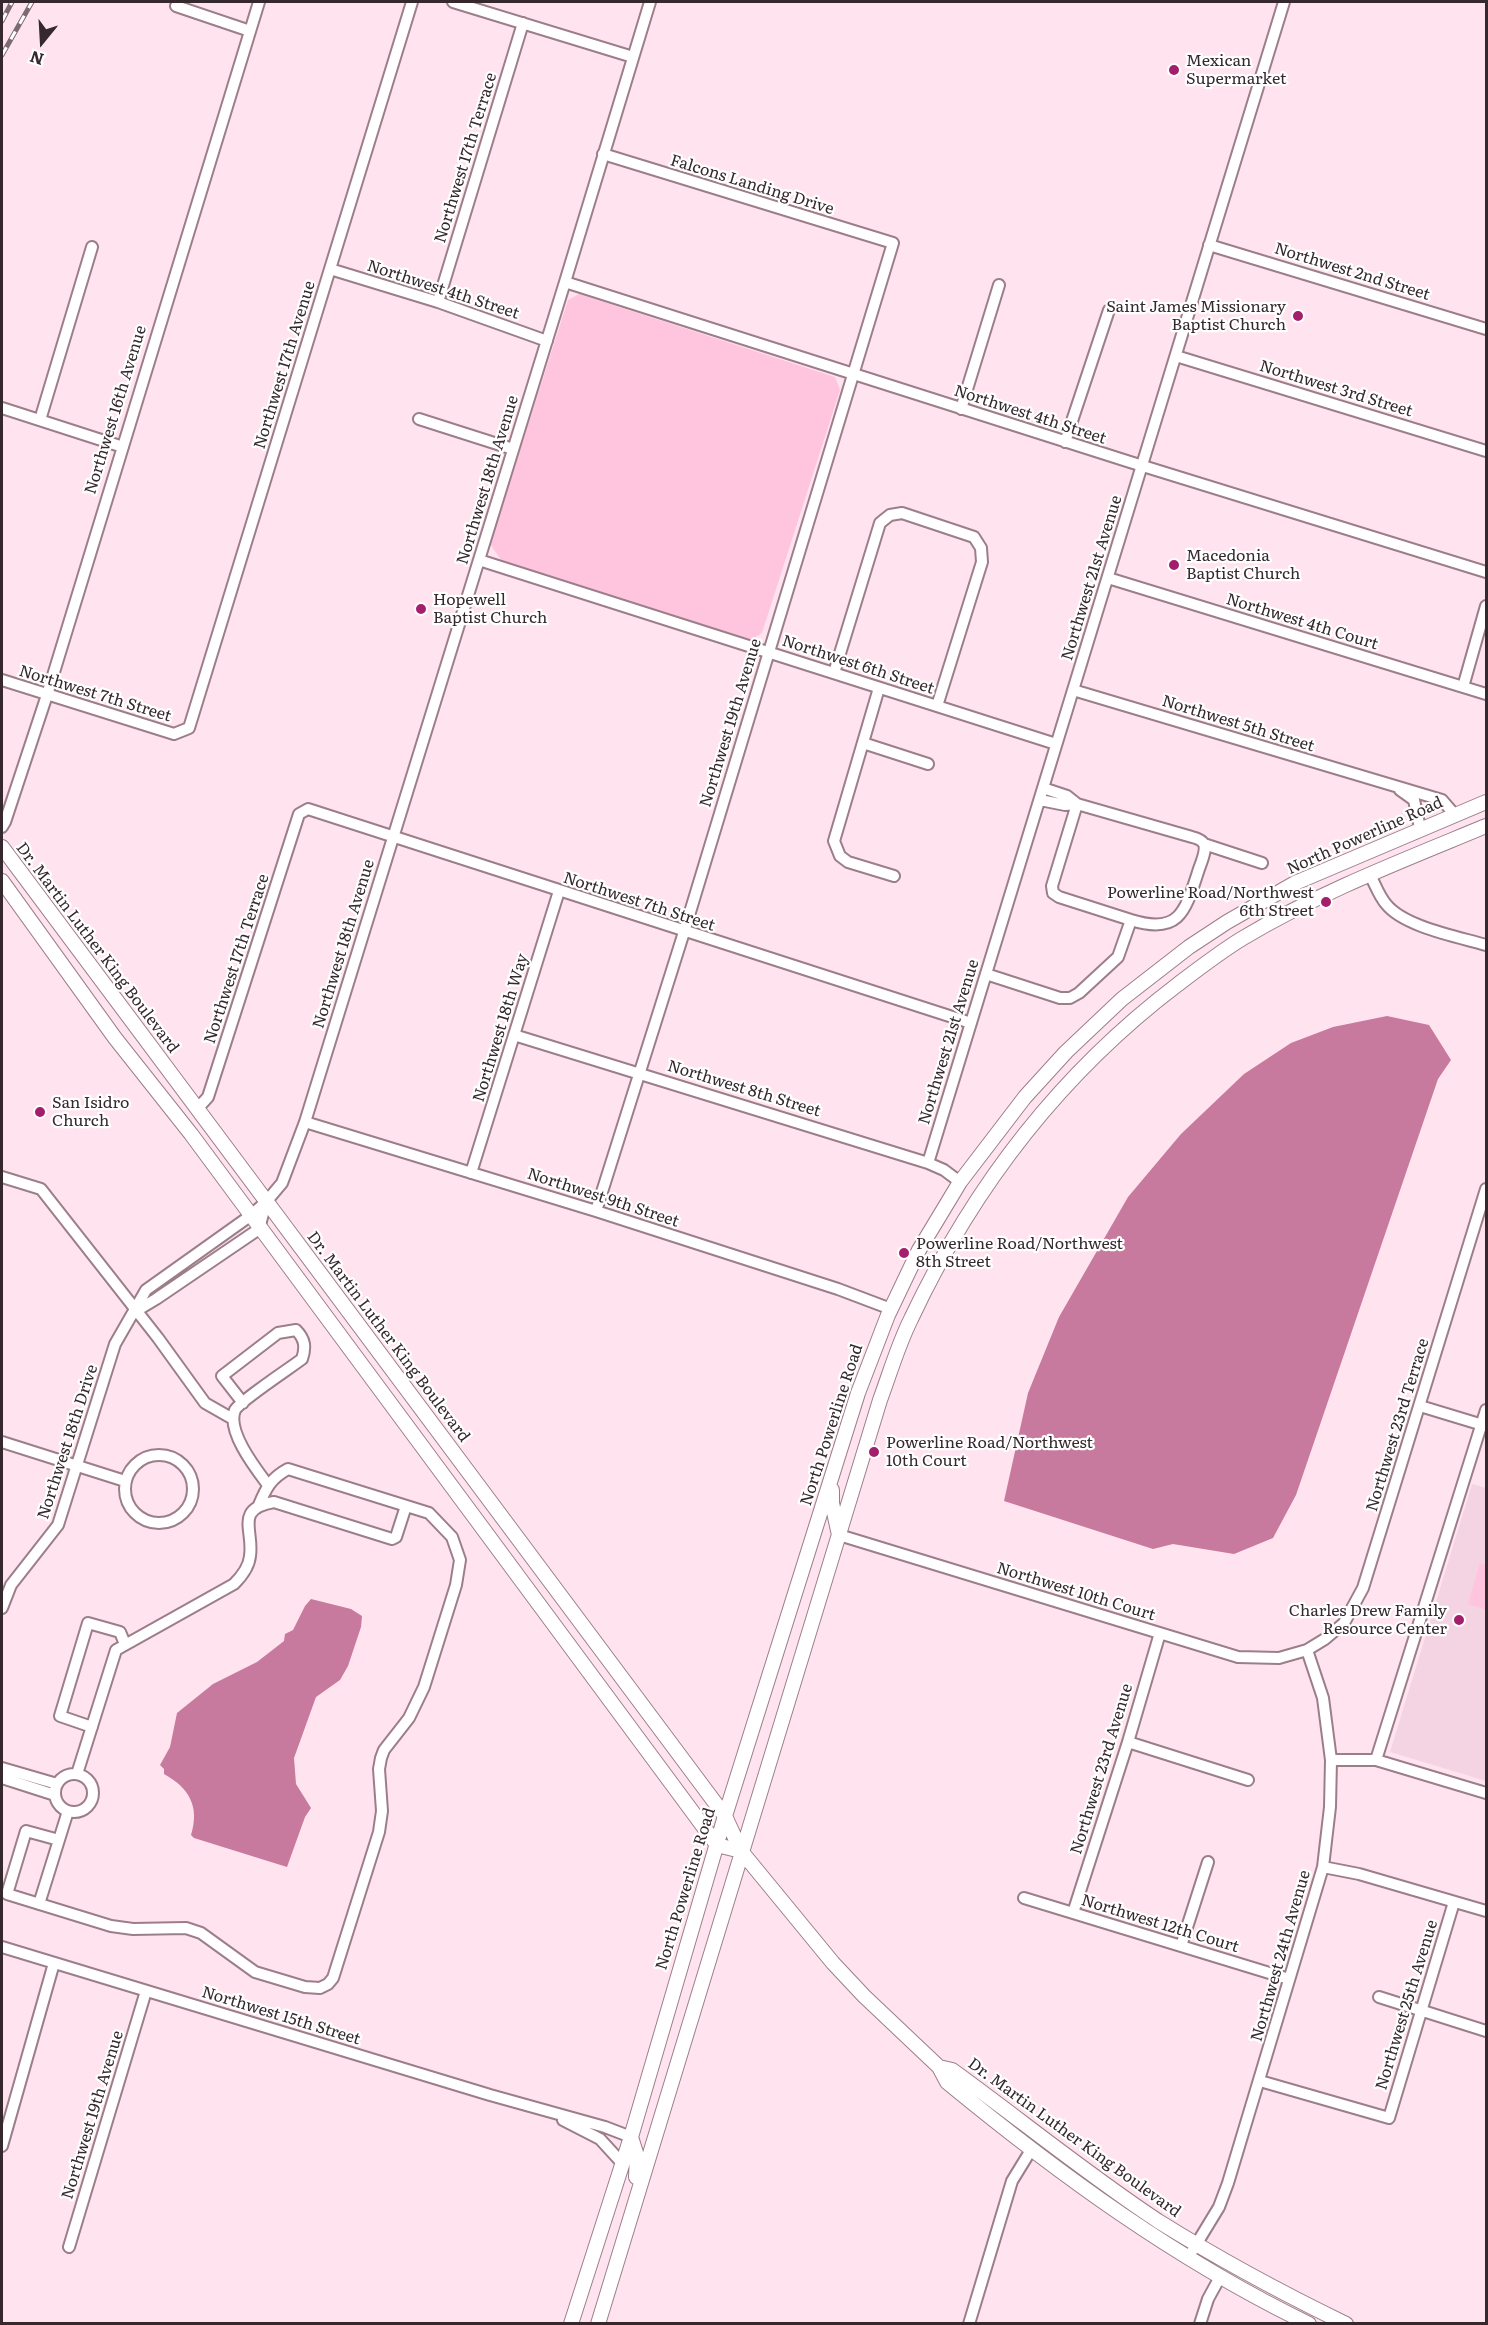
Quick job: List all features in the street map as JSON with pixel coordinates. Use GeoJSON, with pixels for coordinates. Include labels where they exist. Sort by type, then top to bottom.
{"type":"FeatureCollection","features":[{"type":"Feature","properties":{"kind":"main road","name":"North Powerline Road"},"geometry":{"type":"LineString","coordinates":[[572,2324],[631,2137],[725,1816],[858,1393],[891,1309],[920,1250],[960,1182],[1025,1097],[1066,1052],[1122,999],[1171,961],[1221,926],[1295,883],[1420,828],[1486,802]]}},
{"type":"Feature","properties":{"kind":"main road"},"geometry":{"type":"LineString","coordinates":[[1432,849],[1447,831],[1455,815]]}},
{"type":"Feature","properties":{"kind":"main road"},"geometry":{"type":"LineString","coordinates":[[598,2324],[880,1400],[909,1322],[963,1222],[978,1197],[1041,1113],[1084,1066],[1137,1015],[1242,938],[1303,905],[1486,826]]}},
{"type":"Feature","properties":{"kind":"main road","name":"Dr. Martin Luther King Boulevard"},"geometry":{"type":"LineString","coordinates":[[2,847],[11,866],[197,1109],[725,1816],[741,1851],[834,1963],[864,1996],[939,2067],[947,2082],[1031,2150],[1108,2206],[1188,2258],[1309,2324]]}},
{"type":"Feature","properties":{"kind":"main road"},"geometry":{"type":"LineString","coordinates":[[11,866],[2,884],[115,1038],[191,1134],[259,1229],[717,1845],[741,1851]]}},
{"type":"Feature","properties":{"kind":"main road"},"geometry":{"type":"LineString","coordinates":[[1163,996],[1163,980],[1171,961]]}},
{"type":"Feature","properties":{"kind":"main road"},"geometry":{"type":"LineString","coordinates":[[1137,1015],[1145,994],[1145,981]]}},
{"type":"Feature","properties":{"kind":"main road"},"geometry":{"type":"LineString","coordinates":[[975,1161],[978,1197]]}},
{"type":"Feature","properties":{"kind":"main road"},"geometry":{"type":"LineString","coordinates":[[960,1182],[967,1197],[963,1222]]}},
{"type":"Feature","properties":{"kind":"main road"},"geometry":{"type":"LineString","coordinates":[[832,1477],[832,1503],[839,1535]]}},
{"type":"Feature","properties":{"kind":"main road","name":"Dr. Martin Luther King Boulevard"},"geometry":{"type":"LineString","coordinates":[[939,2067],[952,2070],[1090,2173],[1197,2245],[1273,2289],[1346,2324]]}},
{"type":"Feature","properties":{"kind":"main road"},"geometry":{"type":"LineString","coordinates":[[642,2097],[646,2130],[654,2138]]}},
{"type":"Feature","properties":{"kind":"main road"},"geometry":{"type":"LineString","coordinates":[[631,2137],[637,2156],[635,2197]]}},
{"type":"Feature","properties":{"kind":"main road"},"geometry":{"type":"LineString","coordinates":[[1220,2277],[1243,2281],[1290,2306],[1307,2305]]}},
{"type":"Feature","properties":{"kind":"street","name":"Northwest 16th Avenue"},"geometry":{"type":"LineString","coordinates":[[2,827],[6,822],[46,695],[259,2]]}},
{"type":"Feature","properties":{"kind":"street","name":"Northwest 17th Avenue"},"geometry":{"type":"LineString","coordinates":[[181,733],[189,728],[192,720],[412,2]]}},
{"type":"Feature","properties":{"kind":"street"},"geometry":{"type":"LineString","coordinates":[[453,2],[633,57]]}},
{"type":"Feature","properties":{"kind":"street","name":"Northwest 18th Avenue"},"geometry":{"type":"LineString","coordinates":[[266,1202],[282,1183],[305,1122],[650,2]]}},
{"type":"Feature","properties":{"kind":"street","name":"Northwest 21st Avenue"},"geometry":{"type":"LineString","coordinates":[[928,1163],[1284,2]]}},
{"type":"Feature","properties":{"kind":"street"},"geometry":{"type":"LineString","coordinates":[[176,6],[250,31]]}},
{"type":"Feature","properties":{"kind":"street","name":"Northwest 17th Terrace"},"geometry":{"type":"LineString","coordinates":[[438,302],[523,23]]}},
{"type":"Feature","properties":{"kind":"street","name":"Falcons Landing Drive"},"geometry":{"type":"LineString","coordinates":[[603,154],[893,243]]}},
{"type":"Feature","properties":{"kind":"street","name":"Northwest 19th Avenue"},"geometry":{"type":"LineString","coordinates":[[596,1211],[684,932],[893,243]]}},
{"type":"Feature","properties":{"kind":"street","name":"Northwest 2nd Street"},"geometry":{"type":"LineString","coordinates":[[1209,245],[1486,329]]}},
{"type":"Feature","properties":{"kind":"street"},"geometry":{"type":"LineString","coordinates":[[40,420],[92,248]]}},
{"type":"Feature","properties":{"kind":"street","name":"Northwest 4th Street"},"geometry":{"type":"LineString","coordinates":[[330,269],[438,302],[547,341]]}},
{"type":"Feature","properties":{"kind":"street","name":"Northwest 4th Street"},"geometry":{"type":"LineString","coordinates":[[565,282],[1065,442],[1486,572]]}},
{"type":"Feature","properties":{"kind":"street"},"geometry":{"type":"LineString","coordinates":[[961,409],[999,285]]}},
{"type":"Feature","properties":{"kind":"street"},"geometry":{"type":"LineString","coordinates":[[1065,442],[1108,310]]}},
{"type":"Feature","properties":{"kind":"street","name":"Northwest 3rd Street"},"geometry":{"type":"LineString","coordinates":[[1176,356],[1486,451]]}},
{"type":"Feature","properties":{"kind":"street"},"geometry":{"type":"LineString","coordinates":[[2,408],[123,447]]}},
{"type":"Feature","properties":{"kind":"street"},"geometry":{"type":"LineString","coordinates":[[419,419],[513,449]]}},
{"type":"Feature","properties":{"kind":"street"},"geometry":{"type":"LineString","coordinates":[[834,673],[880,523],[890,515],[902,513],[974,537],[981,548],[982,562],[937,706]]}},
{"type":"Feature","properties":{"kind":"street","name":"Northwest 6th Street"},"geometry":{"type":"LineString","coordinates":[[479,560],[1056,744]]}},
{"type":"Feature","properties":{"kind":"street","name":"Northwest 4th Court"},"geometry":{"type":"LineString","coordinates":[[1108,578],[1486,694]]}},
{"type":"Feature","properties":{"kind":"street"},"geometry":{"type":"LineString","coordinates":[[1463,687],[1486,606]]}},
{"type":"Feature","properties":{"kind":"street","name":"Northwest 7th Street"},"geometry":{"type":"LineString","coordinates":[[2,680],[163,731],[181,733]]}},
{"type":"Feature","properties":{"kind":"street"},"geometry":{"type":"LineString","coordinates":[[879,688],[834,841],[840,856],[848,862],[894,876]]}},
{"type":"Feature","properties":{"kind":"street","name":"Northwest 5th Street"},"geometry":{"type":"LineString","coordinates":[[1073,690],[1442,800],[1455,815]]}},
{"type":"Feature","properties":{"kind":"street"},"geometry":{"type":"LineString","coordinates":[[863,743],[928,764]]}},
{"type":"Feature","properties":{"kind":"street","name":"Northwest 5th Street"},"geometry":{"type":"LineString","coordinates":[[1395,787],[1414,800],[1420,828]]}},
{"type":"Feature","properties":{"kind":"street"},"geometry":{"type":"LineString","coordinates":[[1043,788],[1066,796],[1077,804],[1192,837],[1204,844],[1262,863]]}},
{"type":"Feature","properties":{"kind":"street"},"geometry":{"type":"LineString","coordinates":[[1040,800],[1065,805],[1077,804]]}},
{"type":"Feature","properties":{"kind":"street"},"geometry":{"type":"LineString","coordinates":[[1077,804],[1052,886],[1053,893],[1059,897],[1131,920],[1159,926],[1171,921],[1183,911],[1205,850],[1204,844]]}},
{"type":"Feature","properties":{"kind":"street","name":"Northwest 7th Street"},"geometry":{"type":"LineString","coordinates":[[299,814],[308,810],[971,1023]]}},
{"type":"Feature","properties":{"kind":"street","name":"Northwest 17th Terrace"},"geometry":{"type":"LineString","coordinates":[[197,1109],[208,1096],[299,814]]}},
{"type":"Feature","properties":{"kind":"street"},"geometry":{"type":"LineString","coordinates":[[1370,875],[1387,905],[1401,916],[1417,924],[1486,945]]}},
{"type":"Feature","properties":{"kind":"street","name":"Northwest 18th Way"},"geometry":{"type":"LineString","coordinates":[[471,1173],[559,891]]}},
{"type":"Feature","properties":{"kind":"street"},"geometry":{"type":"LineString","coordinates":[[986,974],[1060,998],[1070,998],[1118,957],[1131,920]]}},
{"type":"Feature","properties":{"kind":"street","name":"Northwest 8th Street"},"geometry":{"type":"LineString","coordinates":[[514,1035],[928,1163],[944,1170],[960,1182]]}},
{"type":"Feature","properties":{"kind":"street","name":"Northwest 9th Street"},"geometry":{"type":"LineString","coordinates":[[305,1122],[596,1211],[838,1289],[891,1309]]}},
{"type":"Feature","properties":{"kind":"street"},"geometry":{"type":"LineString","coordinates":[[2,1177],[41,1189],[158,1338],[205,1403],[233,1419]]}},
{"type":"Feature","properties":{"kind":"street","name":"Northwest 23rd Terrace"},"geometry":{"type":"LineString","coordinates":[[1307,1650],[1344,1623],[1363,1588],[1486,1189]]}},
{"type":"Feature","properties":{"kind":"street"},"geometry":{"type":"LineString","coordinates":[[259,1229],[266,1202]]}},
{"type":"Feature","properties":{"kind":"street","name":"Northwest 18th Drive"},"geometry":{"type":"LineString","coordinates":[[2,1608],[11,1585],[58,1526],[115,1344],[146,1290],[250,1216],[266,1202]]}},
{"type":"Feature","properties":{"kind":"street","name":"Northwest 18th Drive"},"geometry":{"type":"LineString","coordinates":[[135,1311],[259,1229]]}},
{"type":"Feature","properties":{"kind":"street"},"geometry":{"type":"LineString","coordinates":[[243,1402],[222,1376],[278,1332],[296,1330],[302,1336],[304,1343],[302,1359],[236,1408],[233,1419],[248,1458],[268,1485]]}},
{"type":"Feature","properties":{"kind":"street"},"geometry":{"type":"LineString","coordinates":[[1420,1406],[1484,1425]]}},
{"type":"Feature","properties":{"kind":"street"},"geometry":{"type":"LineString","coordinates":[[1376,1760],[1484,1425],[1486,1410]]}},
{"type":"Feature","properties":{"kind":"street"},"geometry":{"type":"LineString","coordinates":[[2,1442],[125,1481]]}},
{"type":"Feature","properties":{"kind":"street"},"geometry":{"type":"LineString","coordinates":[[161,1455],[183,1464],[190,1474],[193,1497],[181,1516],[171,1522],[150,1523],[140,1519],[132,1511],[124,1492],[125,1481],[130,1470],[138,1461],[149,1456],[161,1455]]}},
{"type":"Feature","properties":{"kind":"street"},"geometry":{"type":"LineString","coordinates":[[59,1840],[26,1831],[7,1894],[111,1926],[133,1929],[186,1928],[201,1933],[255,1972],[305,1987],[320,1988],[328,1984],[333,1978],[379,1832],[382,1811],[379,1769],[381,1758],[384,1750],[409,1718],[420,1698],[456,1585],[460,1560],[452,1537],[429,1513],[288,1469],[276,1475],[268,1485],[259,1505],[250,1515],[248,1522],[250,1557],[247,1568],[240,1578],[234,1584],[116,1650],[77,1774]]}},
{"type":"Feature","properties":{"kind":"street"},"geometry":{"type":"LineString","coordinates":[[259,1505],[274,1502],[392,1539],[396,1537],[406,1506]]}},
{"type":"Feature","properties":{"kind":"street","name":"Northwest 10th Court"},"geometry":{"type":"LineString","coordinates":[[839,1535],[1238,1657],[1278,1658],[1307,1650]]}},
{"type":"Feature","properties":{"kind":"street"},"geometry":{"type":"LineString","coordinates":[[92,1727],[60,1716],[88,1623],[120,1632],[125,1644]]}},
{"type":"Feature","properties":{"kind":"street","name":"Northwest 23rd Avenue"},"geometry":{"type":"LineString","coordinates":[[1073,1913],[1160,1633]]}},
{"type":"Feature","properties":{"kind":"street","name":"Northwest 24th Avenue"},"geometry":{"type":"LineString","coordinates":[[1188,2258],[1219,2207],[1228,2184],[1323,1867],[1330,1807],[1331,1760],[1323,1698],[1307,1650]]}},
{"type":"Feature","properties":{"kind":"street"},"geometry":{"type":"LineString","coordinates":[[1128,1742],[1248,1780]]}},
{"type":"Feature","properties":{"kind":"street"},"geometry":{"type":"LineString","coordinates":[[1331,1760],[1376,1760],[1486,1793]]}},
{"type":"Feature","properties":{"kind":"street"},"geometry":{"type":"LineString","coordinates":[[2,1768],[56,1790]]}},
{"type":"Feature","properties":{"kind":"street"},"geometry":{"type":"LineString","coordinates":[[77,1774],[91,1784],[93,1797],[80,1811],[68,1811],[60,1806],[56,1790],[64,1776],[77,1774]]}},
{"type":"Feature","properties":{"kind":"street"},"geometry":{"type":"LineString","coordinates":[[2,1778],[56,1790]]}},
{"type":"Feature","properties":{"kind":"street"},"geometry":{"type":"LineString","coordinates":[[39,1904],[68,1811]]}},
{"type":"Feature","properties":{"kind":"street"},"geometry":{"type":"LineString","coordinates":[[1181,1946],[1208,1862]]}},
{"type":"Feature","properties":{"kind":"street"},"geometry":{"type":"LineString","coordinates":[[1323,1867],[1359,1874],[1486,1911]]}},
{"type":"Feature","properties":{"kind":"street","name":"Northwest 12th Court"},"geometry":{"type":"LineString","coordinates":[[1024,1898],[1289,1979]]}},
{"type":"Feature","properties":{"kind":"street","name":"Northwest 25th Avenue"},"geometry":{"type":"LineString","coordinates":[[1260,2081],[1389,2118],[1454,1902]]}},
{"type":"Feature","properties":{"kind":"street","name":"Northwest 15th Street"},"geometry":{"type":"LineString","coordinates":[[2,1947],[552,2113],[606,2127],[631,2137]]}},
{"type":"Feature","properties":{"kind":"street"},"geometry":{"type":"LineString","coordinates":[[2,2146],[54,1963]]}},
{"type":"Feature","properties":{"kind":"street","name":"Northwest 19th Avenue"},"geometry":{"type":"LineString","coordinates":[[69,2247],[146,1991]]}},
{"type":"Feature","properties":{"kind":"street"},"geometry":{"type":"LineString","coordinates":[[1379,1997],[1486,2031]]}},
{"type":"Feature","properties":{"kind":"street","name":"Northwest 15th Street"},"geometry":{"type":"LineString","coordinates":[[552,2113],[600,2139],[622,2163]]}},
{"type":"Feature","properties":{"kind":"street"},"geometry":{"type":"LineString","coordinates":[[969,2324],[1012,2181],[1031,2150]]}},
{"type":"Feature","properties":{"kind":"street"},"geometry":{"type":"LineString","coordinates":[[1200,2324],[1208,2299],[1220,2277]]}},
{"type":"Feature","properties":{"kind":"shaded area"},"geometry":{"type":"Polygon","coordinates":[[[579,294],[835,377],[840,390],[762,633],[751,640],[501,560],[490,544],[568,300],[579,294]]]}},
{"type":"Feature","properties":{"kind":"shaded area"},"geometry":{"type":"Polygon","coordinates":[[[1387,1016],[1429,1025],[1451,1060],[1438,1079],[1296,1495],[1273,1538],[1234,1554],[1173,1544],[1153,1549],[1004,1501],[1028,1393],[1059,1317],[1128,1197],[1181,1134],[1244,1074],[1291,1043],[1333,1027],[1387,1016]]]}},
{"type":"Feature","properties":{"kind":"shaded area","name":"Charles Drew Family Resource Center"},"geometry":{"type":"Polygon","coordinates":[[[1472,1484],[1486,1488],[1486,1781],[1390,1752],[1472,1484]]]}},
{"type":"Feature","properties":{"kind":"shaded area"},"geometry":{"type":"Polygon","coordinates":[[[1480,1563],[1486,1565],[1486,1610],[1468,1604],[1480,1563]]]}},
{"type":"Feature","properties":{"kind":"shaded area"},"geometry":{"type":"Polygon","coordinates":[[[311,1599],[351,1609],[362,1616],[361,1627],[348,1666],[340,1680],[316,1697],[294,1758],[296,1784],[311,1808],[305,1817],[287,1867],[194,1838],[191,1835],[194,1815],[190,1799],[180,1785],[164,1774],[164,1769],[160,1765],[170,1747],[177,1713],[213,1684],[257,1662],[284,1641],[285,1634],[293,1630],[311,1599]]]}},
{"type":"Feature","properties":{"kind":"railway"},"geometry":{"type":"LineString","coordinates":[[2,21],[12,2]]}},
{"type":"Feature","properties":{"kind":"railway"},"geometry":{"type":"LineString","coordinates":[[2,55],[32,2]]}},
{"type":"Feature","properties":{"kind":"place","name":"Mexican Supermarket"},"geometry":{"type":"Point","coordinates":[1174,70]}},
{"type":"Feature","properties":{"kind":"place","name":"Saint James Missionary Baptist Church"},"geometry":{"type":"Point","coordinates":[1298,316]}},
{"type":"Feature","properties":{"kind":"place","name":"Macedonia Baptist Church"},"geometry":{"type":"Point","coordinates":[1174,565]}},
{"type":"Feature","properties":{"kind":"place","name":"Hopewell Baptist Church"},"geometry":{"type":"Point","coordinates":[421,609]}},
{"type":"Feature","properties":{"kind":"place","name":"Powerline Road/Northwest 6th Street"},"geometry":{"type":"Point","coordinates":[1326,902]}},
{"type":"Feature","properties":{"kind":"place","name":"San Isidro Church"},"geometry":{"type":"Point","coordinates":[40,1112]}},
{"type":"Feature","properties":{"kind":"place","name":"Powerline Road/Northwest 8th Street"},"geometry":{"type":"Point","coordinates":[904,1253]}},
{"type":"Feature","properties":{"kind":"place","name":"Powerline Road/Northwest 10th Court"},"geometry":{"type":"Point","coordinates":[874,1452]}},
{"type":"Feature","properties":{"kind":"place","name":"Charles Drew Family Resource Center"},"geometry":{"type":"Point","coordinates":[1459,1620]}}]}
